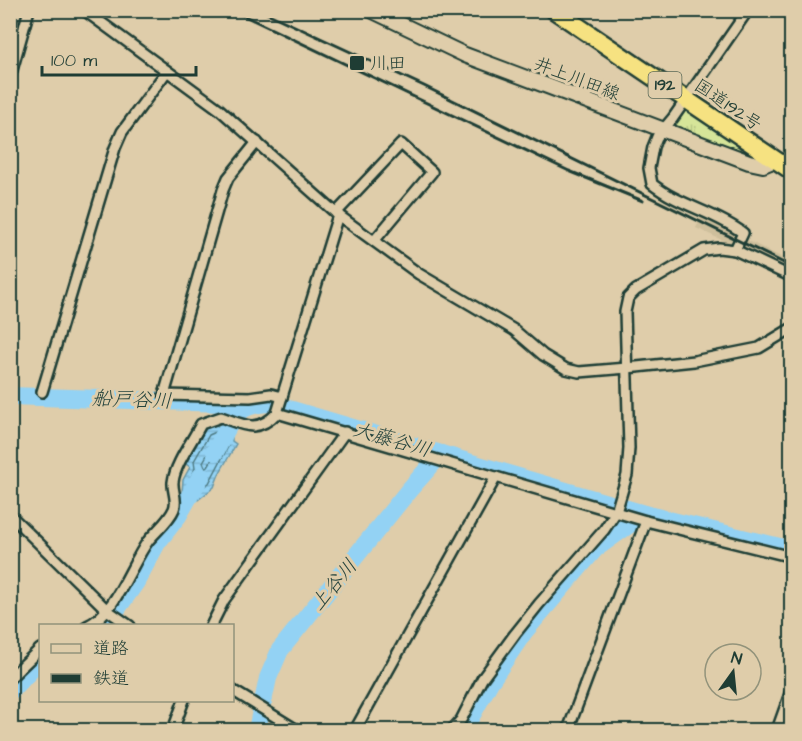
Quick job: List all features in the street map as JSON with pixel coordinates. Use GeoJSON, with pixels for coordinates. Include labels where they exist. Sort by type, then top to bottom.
{"type":"FeatureCollection","features":[{"type":"Feature","properties":{"kind":"highway","name":"国道192号"},"geometry":{"type":"LineString","coordinates":[[554,10],[792,171]]}},
{"type":"Feature","properties":{"kind":"main road","name":"井上川田線"},"geometry":{"type":"LineString","coordinates":[[371,10],[465,55],[749,162],[763,165],[775,160]]}},
{"type":"Feature","properties":{"kind":"street"},"geometry":{"type":"LineString","coordinates":[[10,77],[29,10]]}},
{"type":"Feature","properties":{"kind":"street"},"geometry":{"type":"LineString","coordinates":[[84,10],[219,109],[337,214],[419,274],[514,330],[543,355],[566,369],[579,372],[694,360],[759,348],[792,328]]}},
{"type":"Feature","properties":{"kind":"street"},"geometry":{"type":"LineString","coordinates":[[735,250],[743,233],[727,221],[669,197],[652,184],[649,168],[652,147],[662,129],[673,118],[748,10]]}},
{"type":"Feature","properties":{"kind":"street"},"geometry":{"type":"LineString","coordinates":[[42,392],[115,148],[126,124],[167,71]]}},
{"type":"Feature","properties":{"kind":"street"},"geometry":{"type":"LineString","coordinates":[[257,142],[228,178],[223,190],[164,396],[250,397],[260,394],[279,406],[345,432],[496,477],[617,508],[639,519],[792,557]]}},
{"type":"Feature","properties":{"kind":"street"},"geometry":{"type":"LineString","coordinates":[[91,624],[112,614],[146,544],[175,507],[173,482],[201,424],[221,417],[253,427],[270,420],[279,406],[337,214],[401,144],[432,172],[374,241]]}},
{"type":"Feature","properties":{"kind":"street"},"geometry":{"type":"LineString","coordinates":[[452,730],[460,720],[482,679],[515,634],[604,530],[617,508],[627,476],[625,312],[628,298],[636,290],[704,250],[719,248],[735,250],[792,277]]}},
{"type":"Feature","properties":{"kind":"street"},"geometry":{"type":"LineString","coordinates":[[212,624],[224,600],[345,432]]}},
{"type":"Feature","properties":{"kind":"street"},"geometry":{"type":"LineString","coordinates":[[355,730],[496,477]]}},
{"type":"Feature","properties":{"kind":"street"},"geometry":{"type":"LineString","coordinates":[[10,515],[112,614],[127,624]]}},
{"type":"Feature","properties":{"kind":"street"},"geometry":{"type":"LineString","coordinates":[[568,730],[639,519]]}},
{"type":"Feature","properties":{"kind":"street"},"geometry":{"type":"LineString","coordinates":[[10,678],[39,650]]}},
{"type":"Feature","properties":{"kind":"street"},"geometry":{"type":"LineString","coordinates":[[777,730],[792,688]]}},
{"type":"Feature","properties":{"kind":"street"},"geometry":{"type":"LineString","coordinates":[[234,691],[297,730]]}},
{"type":"Feature","properties":{"kind":"street"},"geometry":{"type":"LineString","coordinates":[[173,730],[183,702]]}},
{"type":"Feature","properties":{"kind":"shaded area"},"geometry":{"type":"Polygon","coordinates":[[[701,217],[791,262],[791,272],[696,228],[701,217]]]}},
{"type":"Feature","properties":{"kind":"green space"},"geometry":{"type":"Polygon","coordinates":[[[684,106],[744,145],[738,151],[669,126],[684,106]]]}},
{"type":"Feature","properties":{"kind":"water"},"geometry":{"type":"Polygon","coordinates":[[[216,425],[232,433],[232,441],[236,444],[214,487],[198,500],[182,493],[183,480],[190,467],[186,464],[205,429],[216,425]]]}},
{"type":"Feature","properties":{"kind":"waterway","name":"船戸谷川"},"geometry":{"type":"LineString","coordinates":[[10,396],[253,404]]}},
{"type":"Feature","properties":{"kind":"waterway","name":"大藤谷川"},"geometry":{"type":"LineString","coordinates":[[215,452],[229,425],[239,412],[268,403],[644,514],[792,550]]}},
{"type":"Feature","properties":{"kind":"waterway","name":"上谷川"},"geometry":{"type":"LineString","coordinates":[[257,730],[268,678],[280,650],[409,490],[441,454]]}},
{"type":"Feature","properties":{"kind":"waterway","name":"大藤谷川"},"geometry":{"type":"LineString","coordinates":[[106,624],[136,582],[157,543],[178,516],[201,476]]}},
{"type":"Feature","properties":{"kind":"waterway","name":"上谷川"},"geometry":{"type":"LineString","coordinates":[[461,730],[467,724],[490,682],[524,632],[595,549],[644,514]]}},
{"type":"Feature","properties":{"kind":"waterway","name":"大藤谷川"},"geometry":{"type":"LineString","coordinates":[[10,692],[39,661]]}},
{"type":"Feature","properties":{"kind":"railway"},"geometry":{"type":"LineString","coordinates":[[232,10],[569,171],[643,201]]}},
{"type":"Feature","properties":{"kind":"railway"},"geometry":{"type":"LineString","coordinates":[[260,10],[424,86],[792,267]]}},
{"type":"Feature","properties":{"kind":"place","name":"川田"},"geometry":{"type":"Point","coordinates":[357,63]}}]}
